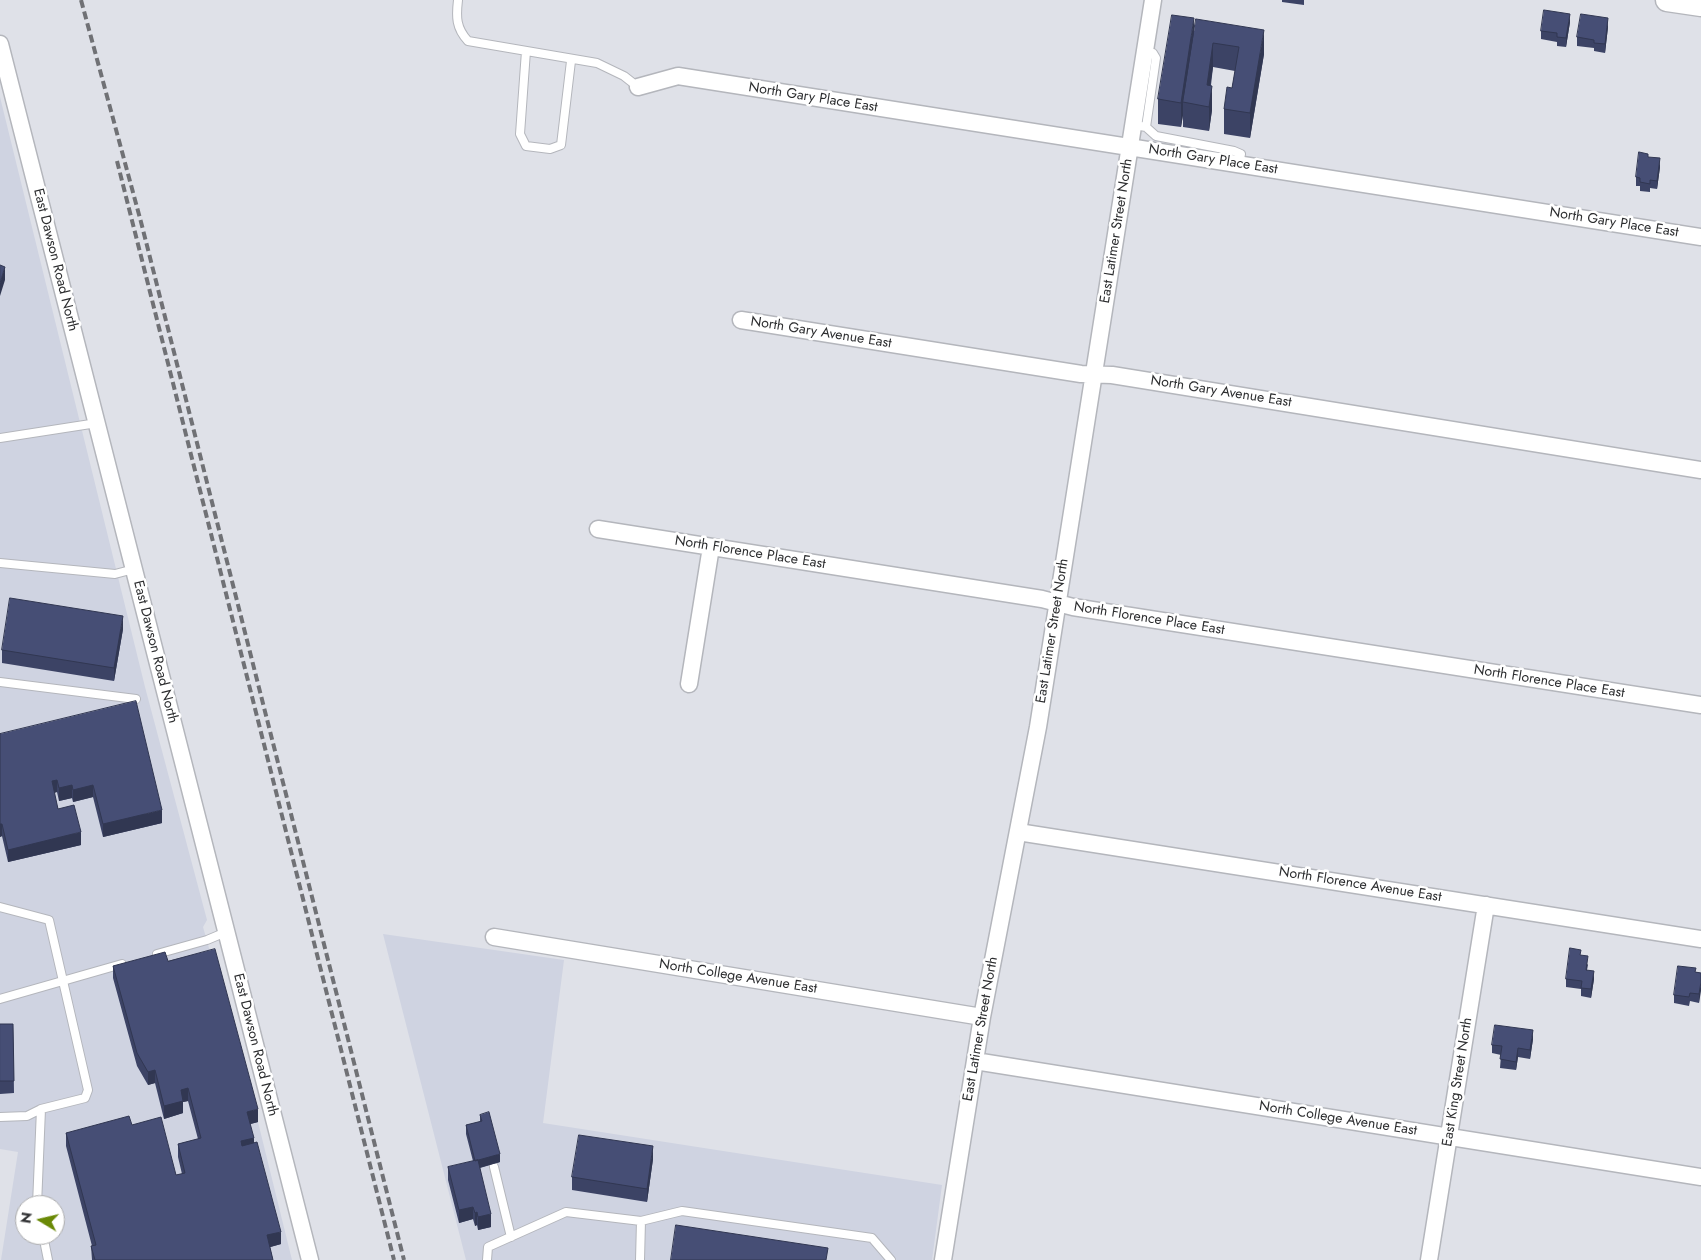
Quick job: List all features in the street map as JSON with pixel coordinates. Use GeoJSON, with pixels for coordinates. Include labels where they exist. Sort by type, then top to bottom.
{"type":"FeatureCollection","features":[{"type":"Feature","properties":{"kind":"main road"},"geometry":{"type":"LineString","coordinates":[[1668,0],[1701,5]]}},
{"type":"Feature","properties":{"kind":"street","name":"East Latimer Street North"},"geometry":{"type":"LineString","coordinates":[[943,1260],[982,1017],[1038,727],[1130,148],[1140,126],[1145,52],[1153,0]]}},
{"type":"Feature","properties":{"kind":"street","name":"East Dawson Road North"},"geometry":{"type":"LineString","coordinates":[[0,44],[310,1260]]}},
{"type":"Feature","properties":{"kind":"street","name":"North Gary Place East"},"geometry":{"type":"LineString","coordinates":[[638,87],[678,76],[1701,237]]}},
{"type":"Feature","properties":{"kind":"street","name":"North Gary Avenue East"},"geometry":{"type":"LineString","coordinates":[[741,320],[1095,374],[1112,375],[1701,470]]}},
{"type":"Feature","properties":{"kind":"street","name":"North Florence Place East"},"geometry":{"type":"LineString","coordinates":[[598,529],[1701,705]]}},
{"type":"Feature","properties":{"kind":"street"},"geometry":{"type":"LineString","coordinates":[[689,684],[711,547]]}},
{"type":"Feature","properties":{"kind":"street","name":"North Florence Avenue East"},"geometry":{"type":"LineString","coordinates":[[1018,832],[1701,939]]}},
{"type":"Feature","properties":{"kind":"street","name":"East King Street North"},"geometry":{"type":"LineString","coordinates":[[1429,1260],[1486,905]]}},
{"type":"Feature","properties":{"kind":"street","name":"North College Avenue East"},"geometry":{"type":"LineString","coordinates":[[494,937],[982,1017]]}},
{"type":"Feature","properties":{"kind":"street","name":"North College Avenue East"},"geometry":{"type":"LineString","coordinates":[[975,1061],[1701,1177]]}},
{"type":"Feature","properties":{"kind":"lane"},"geometry":{"type":"LineString","coordinates":[[458,0],[456,17],[462,34],[468,41],[597,64],[624,76],[638,87]]}},
{"type":"Feature","properties":{"kind":"lane"},"geometry":{"type":"LineString","coordinates":[[526,52],[520,134],[526,146],[550,149],[561,145],[572,60]]}},
{"type":"Feature","properties":{"kind":"lane"},"geometry":{"type":"LineString","coordinates":[[1140,126],[1156,136],[1234,151],[1241,154],[1239,164]]}},
{"type":"Feature","properties":{"kind":"lane"},"geometry":{"type":"LineString","coordinates":[[0,438],[97,423]]}},
{"type":"Feature","properties":{"kind":"lane"},"geometry":{"type":"LineString","coordinates":[[0,563],[115,574],[134,568]]}},
{"type":"Feature","properties":{"kind":"lane"},"geometry":{"type":"LineString","coordinates":[[0,682],[136,700]]}},
{"type":"Feature","properties":{"kind":"lane"},"geometry":{"type":"LineString","coordinates":[[0,907],[49,920],[88,1090],[85,1098],[41,1110],[27,1116],[0,1117]]}},
{"type":"Feature","properties":{"kind":"lane"},"geometry":{"type":"LineString","coordinates":[[153,955],[207,940],[226,932]]}},
{"type":"Feature","properties":{"kind":"lane"},"geometry":{"type":"LineString","coordinates":[[0,1000],[134,960]]}},
{"type":"Feature","properties":{"kind":"lane"},"geometry":{"type":"LineString","coordinates":[[37,1195],[41,1110]]}},
{"type":"Feature","properties":{"kind":"lane"},"geometry":{"type":"LineString","coordinates":[[494,1166],[511,1237]]}},
{"type":"Feature","properties":{"kind":"lane"},"geometry":{"type":"LineString","coordinates":[[487,1260],[488,1247],[566,1212],[641,1221],[682,1211],[872,1238],[891,1260]]}},
{"type":"Feature","properties":{"kind":"lane"},"geometry":{"type":"LineString","coordinates":[[640,1260],[641,1221]]}},
{"type":"Feature","properties":{"kind":"lane"},"geometry":{"type":"LineString","coordinates":[[45,1245],[48,1260]]}},
{"type":"Feature","properties":{"kind":"shaded area"},"geometry":{"type":"Polygon","coordinates":[[[0,97],[145,687],[207,920],[203,927],[257,1118],[292,1260],[1,1260],[18,1152],[0,1149],[0,97]]]}},
{"type":"Feature","properties":{"kind":"shaded area"},"geometry":{"type":"Polygon","coordinates":[[[383,934],[564,960],[543,1123],[942,1185],[932,1260],[466,1260],[383,934]]]}},
{"type":"Feature","properties":{"kind":"building"},"geometry":{"type":"Polygon","coordinates":[[[1544,10],[1570,14],[1566,38],[1557,37],[1557,33],[1541,31],[1544,10]]]}},
{"type":"Feature","properties":{"kind":"building"},"geometry":{"type":"Polygon","coordinates":[[[1581,14],[1608,18],[1605,44],[1594,43],[1594,40],[1577,37],[1581,14]]]}},
{"type":"Feature","properties":{"kind":"building"},"geometry":{"type":"Polygon","coordinates":[[[1172,15],[1194,18],[1181,103],[1158,99],[1172,15]]]}},
{"type":"Feature","properties":{"kind":"building"},"geometry":{"type":"Polygon","coordinates":[[[1196,19],[1264,30],[1250,113],[1224,109],[1227,87],[1232,88],[1239,47],[1213,43],[1207,85],[1212,86],[1209,107],[1183,102],[1196,19]]]}},
{"type":"Feature","properties":{"kind":"building"},"geometry":{"type":"Polygon","coordinates":[[[1639,152],[1648,154],[1648,157],[1660,158],[1657,181],[1650,180],[1650,184],[1640,182],[1640,178],[1636,177],[1639,152]]]}},
{"type":"Feature","properties":{"kind":"building"},"geometry":{"type":"Polygon","coordinates":[[[0,265],[5,267],[0,283],[0,265]]]}},
{"type":"Feature","properties":{"kind":"building"},"geometry":{"type":"Polygon","coordinates":[[[10,598],[123,616],[114,668],[2,650],[10,598]]]}},
{"type":"Feature","properties":{"kind":"building"},"geometry":{"type":"Polygon","coordinates":[[[136,701],[162,810],[103,824],[93,785],[73,790],[72,785],[59,788],[57,780],[52,781],[58,809],[74,805],[81,832],[8,850],[2,824],[0,824],[0,734],[136,701]]]}},
{"type":"Feature","properties":{"kind":"building"},"geometry":{"type":"Polygon","coordinates":[[[1570,948],[1581,950],[1580,955],[1588,956],[1586,970],[1594,971],[1591,989],[1581,988],[1582,981],[1566,979],[1570,948]]]}},
{"type":"Feature","properties":{"kind":"building"},"geometry":{"type":"Polygon","coordinates":[[[215,949],[258,1109],[247,1112],[254,1138],[241,1141],[242,1146],[257,1142],[281,1232],[267,1235],[273,1260],[95,1260],[91,1246],[96,1245],[66,1133],[129,1116],[132,1125],[161,1117],[176,1175],[185,1173],[178,1144],[201,1138],[188,1088],[181,1090],[183,1101],[164,1106],[155,1070],[148,1072],[137,1053],[113,966],[165,952],[168,961],[215,949]]]}},
{"type":"Feature","properties":{"kind":"building"},"geometry":{"type":"Polygon","coordinates":[[[1678,966],[1696,968],[1695,972],[1701,973],[1699,994],[1690,993],[1689,997],[1674,995],[1678,966]]]}},
{"type":"Feature","properties":{"kind":"building"},"geometry":{"type":"Polygon","coordinates":[[[0,1024],[13,1024],[14,1081],[0,1081],[0,1024]]]}},
{"type":"Feature","properties":{"kind":"building"},"geometry":{"type":"Polygon","coordinates":[[[1495,1025],[1533,1030],[1530,1050],[1518,1048],[1516,1062],[1500,1059],[1502,1046],[1492,1045],[1495,1025]]]}},
{"type":"Feature","properties":{"kind":"building"},"geometry":{"type":"Polygon","coordinates":[[[489,1112],[500,1154],[475,1161],[466,1125],[482,1121],[480,1115],[489,1112]]]}},
{"type":"Feature","properties":{"kind":"building"},"geometry":{"type":"Polygon","coordinates":[[[579,1135],[653,1146],[647,1189],[572,1177],[579,1135]]]}},
{"type":"Feature","properties":{"kind":"building"},"geometry":{"type":"Polygon","coordinates":[[[478,1160],[491,1214],[478,1217],[473,1207],[459,1210],[448,1167],[478,1160]]]}},
{"type":"Feature","properties":{"kind":"building"},"geometry":{"type":"Polygon","coordinates":[[[676,1225],[828,1248],[826,1260],[671,1260],[676,1225]]]}},
{"type":"Feature","properties":{"kind":"railway"},"geometry":{"type":"LineString","coordinates":[[81,0],[141,222],[404,1260]]}},
{"type":"Feature","properties":{"kind":"railway"},"geometry":{"type":"LineString","coordinates":[[117,161],[394,1260]]}}]}
